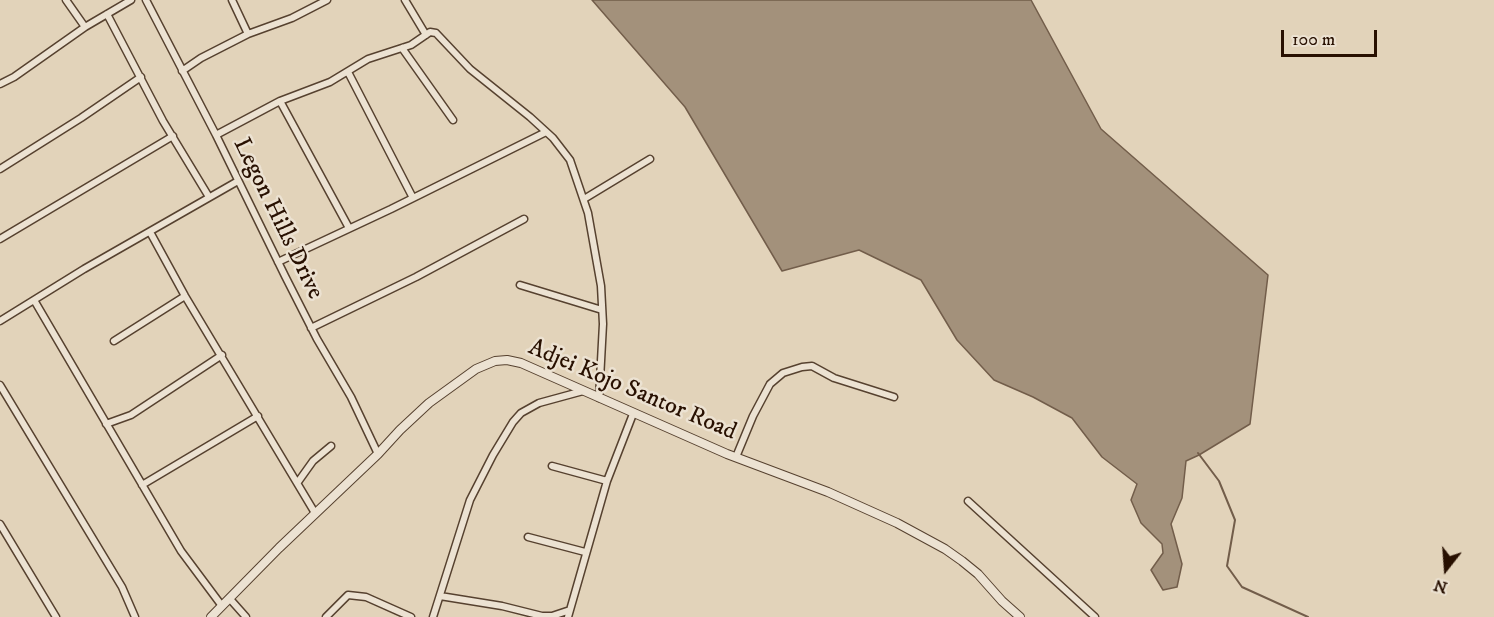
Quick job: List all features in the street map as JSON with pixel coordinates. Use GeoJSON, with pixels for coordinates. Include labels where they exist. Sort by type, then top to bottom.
{"type":"FeatureCollection","features":[{"type":"Feature","properties":{"kind":"street"},"geometry":{"type":"LineString","coordinates":[[66,0],[85,27]]}},
{"type":"Feature","properties":{"kind":"street"},"geometry":{"type":"LineString","coordinates":[[0,84],[14,77],[85,27],[131,0]]}},
{"type":"Feature","properties":{"kind":"street","name":"Legon Hills Drive"},"geometry":{"type":"LineString","coordinates":[[146,0],[216,135],[311,328],[351,397],[378,454]]}},
{"type":"Feature","properties":{"kind":"street"},"geometry":{"type":"LineString","coordinates":[[232,0],[248,34]]}},
{"type":"Feature","properties":{"kind":"street"},"geometry":{"type":"LineString","coordinates":[[182,71],[201,58],[248,34],[292,18],[327,0]]}},
{"type":"Feature","properties":{"kind":"street"},"geometry":{"type":"LineString","coordinates":[[405,0],[426,35]]}},
{"type":"Feature","properties":{"kind":"street"},"geometry":{"type":"LineString","coordinates":[[107,14],[209,197]]}},
{"type":"Feature","properties":{"kind":"street"},"geometry":{"type":"LineString","coordinates":[[216,135],[280,101],[330,82],[369,59],[436,33],[470,69],[546,132],[570,160],[585,199],[601,286],[602,347],[599,398]]}},
{"type":"Feature","properties":{"kind":"street"},"geometry":{"type":"LineString","coordinates":[[402,48],[453,120]]}},
{"type":"Feature","properties":{"kind":"street"},"geometry":{"type":"LineString","coordinates":[[348,72],[413,198]]}},
{"type":"Feature","properties":{"kind":"street"},"geometry":{"type":"LineString","coordinates":[[0,169],[141,77]]}},
{"type":"Feature","properties":{"kind":"street"},"geometry":{"type":"LineString","coordinates":[[280,101],[349,228]]}},
{"type":"Feature","properties":{"kind":"street"},"geometry":{"type":"LineString","coordinates":[[278,262],[546,132]]}},
{"type":"Feature","properties":{"kind":"street"},"geometry":{"type":"LineString","coordinates":[[0,239],[173,136]]}},
{"type":"Feature","properties":{"kind":"street"},"geometry":{"type":"LineString","coordinates":[[585,199],[650,159]]}},
{"type":"Feature","properties":{"kind":"street"},"geometry":{"type":"LineString","coordinates":[[0,321],[84,269],[238,181]]}},
{"type":"Feature","properties":{"kind":"street"},"geometry":{"type":"LineString","coordinates":[[311,328],[416,277],[524,219]]}},
{"type":"Feature","properties":{"kind":"street"},"geometry":{"type":"LineString","coordinates":[[150,232],[315,513]]}},
{"type":"Feature","properties":{"kind":"street"},"geometry":{"type":"LineString","coordinates":[[520,285],[602,310]]}},
{"type":"Feature","properties":{"kind":"street"},"geometry":{"type":"LineString","coordinates":[[114,341],[186,296]]}},
{"type":"Feature","properties":{"kind":"street"},"geometry":{"type":"LineString","coordinates":[[34,300],[185,557],[222,606]]}},
{"type":"Feature","properties":{"kind":"street"},"geometry":{"type":"LineString","coordinates":[[106,424],[131,415],[222,355]]}},
{"type":"Feature","properties":{"kind":"street","name":"Adjei Kojo Santor Road"},"geometry":{"type":"LineString","coordinates":[[211,617],[429,403],[476,369],[495,361],[507,360],[521,363],[633,414],[856,504],[926,538],[978,574],[1020,617]]}},
{"type":"Feature","properties":{"kind":"street"},"geometry":{"type":"LineString","coordinates":[[736,457],[753,416],[770,384],[783,373],[812,366],[834,378],[894,397]]}},
{"type":"Feature","properties":{"kind":"street"},"geometry":{"type":"LineString","coordinates":[[0,385],[122,587],[135,617]]}},
{"type":"Feature","properties":{"kind":"street"},"geometry":{"type":"LineString","coordinates":[[433,617],[470,500],[513,422],[521,413],[539,403],[583,391]]}},
{"type":"Feature","properties":{"kind":"street"},"geometry":{"type":"LineString","coordinates":[[440,596],[492,604],[542,616],[569,613],[607,481],[633,414]]}},
{"type":"Feature","properties":{"kind":"street"},"geometry":{"type":"LineString","coordinates":[[142,485],[258,416]]}},
{"type":"Feature","properties":{"kind":"street"},"geometry":{"type":"LineString","coordinates":[[298,482],[313,461],[331,446]]}},
{"type":"Feature","properties":{"kind":"street"},"geometry":{"type":"LineString","coordinates":[[552,466],[607,481]]}},
{"type":"Feature","properties":{"kind":"street"},"geometry":{"type":"LineString","coordinates":[[968,501],[1095,617]]}},
{"type":"Feature","properties":{"kind":"street"},"geometry":{"type":"LineString","coordinates":[[0,524],[56,617]]}},
{"type":"Feature","properties":{"kind":"street"},"geometry":{"type":"LineString","coordinates":[[528,537],[585,552]]}},
{"type":"Feature","properties":{"kind":"street"},"geometry":{"type":"LineString","coordinates":[[326,617],[348,596],[366,597],[411,617]]}},
{"type":"Feature","properties":{"kind":"street"},"geometry":{"type":"LineString","coordinates":[[230,599],[246,617]]}},
{"type":"Feature","properties":{"kind":"shaded area"},"geometry":{"type":"Polygon","coordinates":[[[592,0],[1031,0],[1101,129],[1268,275],[1250,424],[1186,461],[1182,498],[1171,524],[1182,564],[1177,587],[1163,590],[1151,570],[1163,553],[1162,544],[1141,523],[1131,500],[1137,484],[1102,457],[1072,418],[994,380],[957,340],[921,280],[859,250],[782,271],[685,107],[592,0]]]}},
{"type":"Feature","properties":{"kind":"waterway"},"geometry":{"type":"LineString","coordinates":[[1198,453],[1219,481],[1235,520],[1227,566],[1242,587],[1308,617]]}}]}
